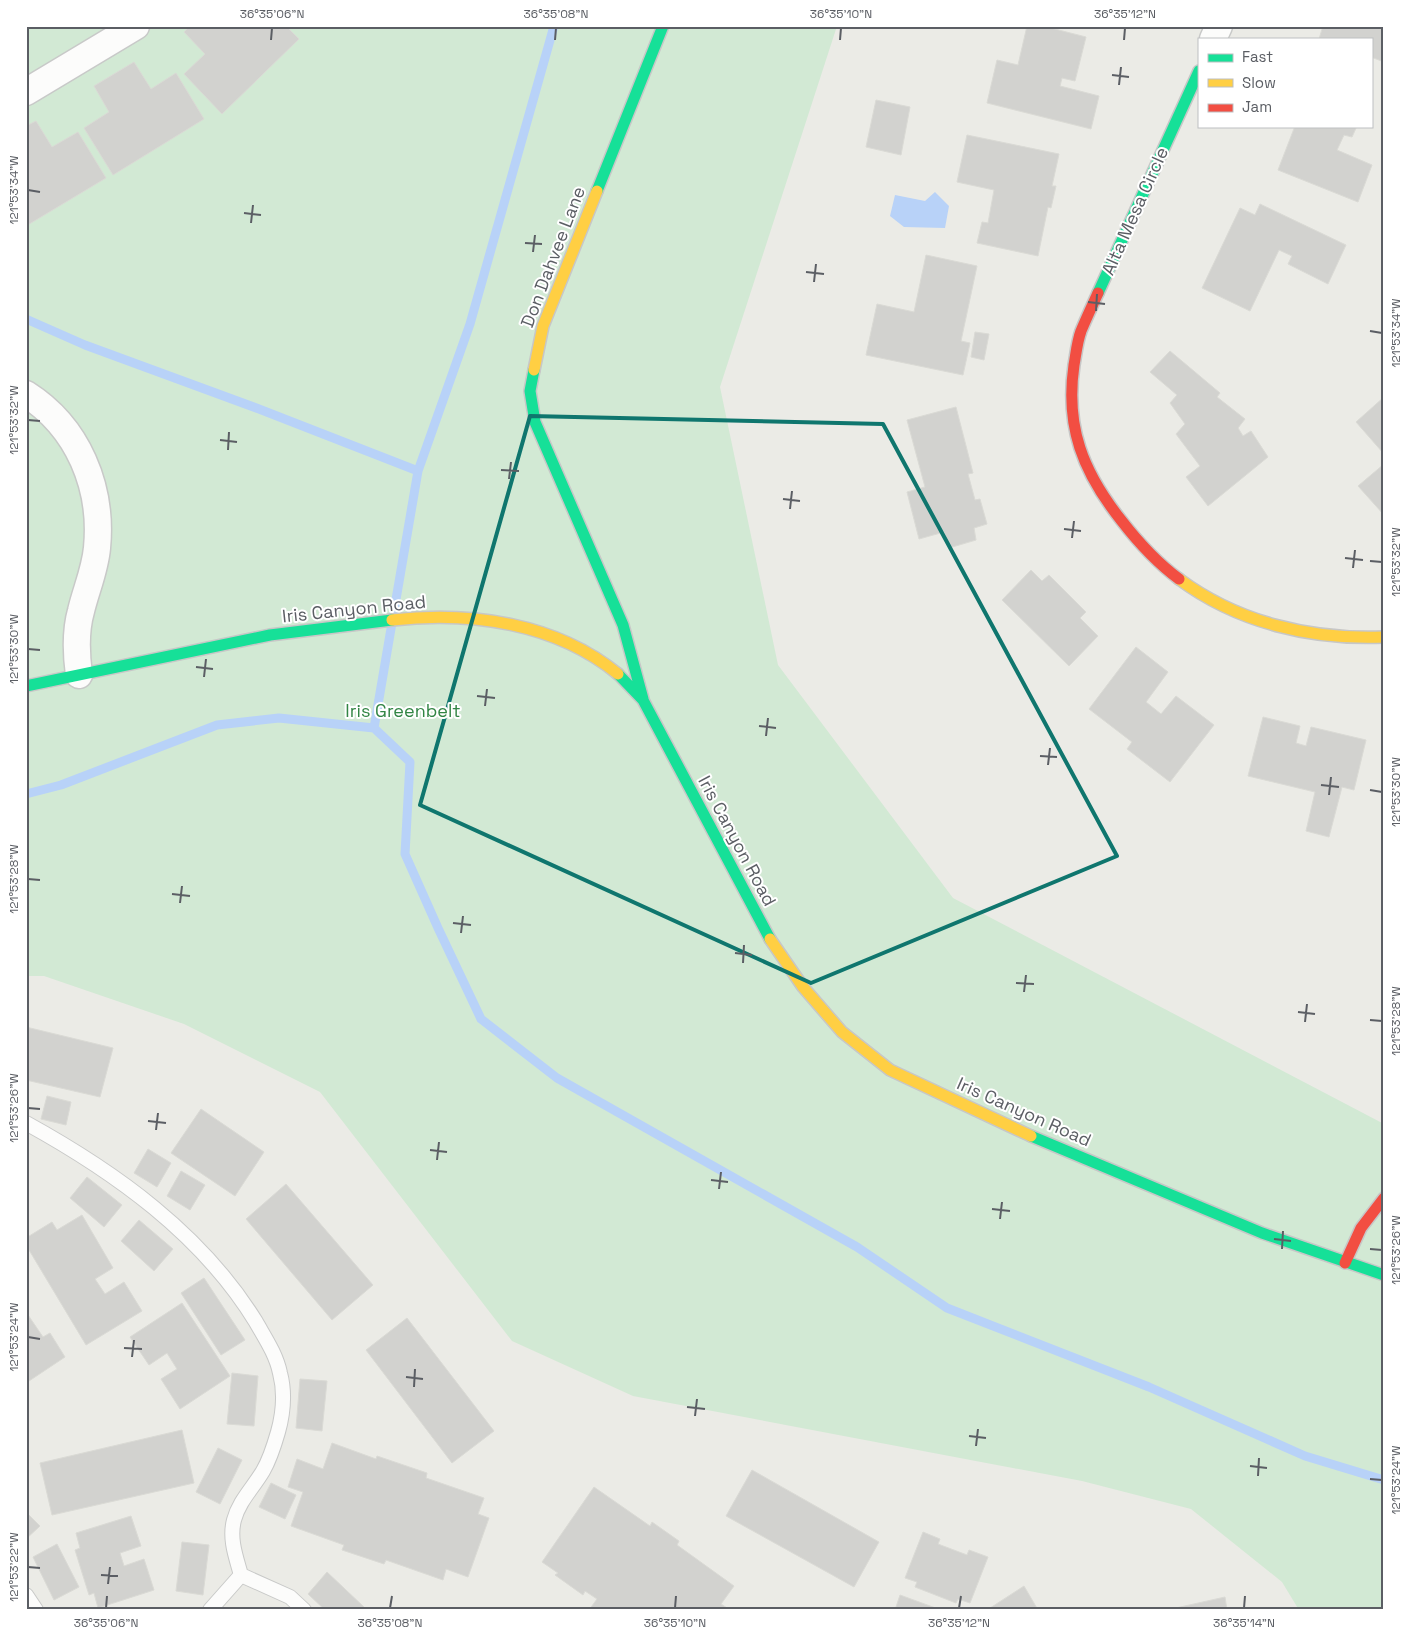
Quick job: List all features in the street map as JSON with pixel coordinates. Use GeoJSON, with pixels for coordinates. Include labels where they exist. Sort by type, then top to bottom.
{"type":"FeatureCollection","features":[{"type":"Feature","properties":{"kind":"street"},"geometry":{"type":"LineString","coordinates":[[26,92],[136,26]]}},
{"type":"Feature","properties":{"kind":"street","name":"Don Dahvee Lane"},"geometry":{"type":"LineString","coordinates":[[643,700],[623,624],[535,422],[530,390],[543,326],[663,26]]}},
{"type":"Feature","properties":{"kind":"street"},"geometry":{"type":"LineString","coordinates":[[1213,38],[1219,26]]}},
{"type":"Feature","properties":{"kind":"street","name":"Alta Mesa Circle"},"geometry":{"type":"LineString","coordinates":[[1198,72],[1080,334],[1072,367],[1070,396],[1075,434],[1091,476],[1112,510],[1142,546],[1167,571],[1199,593],[1259,620],[1301,632],[1340,636],[1384,637]]}},
{"type":"Feature","properties":{"kind":"street"},"geometry":{"type":"LineString","coordinates":[[26,394],[56,418],[76,444],[88,470],[96,499],[97,549],[80,612],[77,636],[79,675]]}},
{"type":"Feature","properties":{"kind":"street","name":"Iris Canyon Road"},"geometry":{"type":"LineString","coordinates":[[26,686],[270,635],[421,617],[480,620],[540,631],[583,650],[617,673],[643,700],[770,939],[802,986],[842,1032],[890,1070],[1043,1142],[1262,1233],[1384,1275]]}},
{"type":"Feature","properties":{"kind":"street"},"geometry":{"type":"LineString","coordinates":[[1346,1263],[1356,1234],[1372,1210],[1384,1198]]}},
{"type":"Feature","properties":{"kind":"lane"},"geometry":{"type":"LineString","coordinates":[[26,1123],[66,1145],[114,1178],[153,1206],[189,1239],[226,1279],[248,1309],[276,1358],[283,1390],[280,1426],[263,1470],[244,1498],[234,1521],[234,1551],[241,1575],[290,1597],[304,1610]]}},
{"type":"Feature","properties":{"kind":"lane"},"geometry":{"type":"LineString","coordinates":[[210,1610],[241,1575]]}},
{"type":"Feature","properties":{"kind":"lane"},"geometry":{"type":"LineString","coordinates":[[26,1595],[36,1610]]}},
{"type":"Feature","properties":{"kind":"highlighted area"},"geometry":{"type":"Polygon","coordinates":[[[530,416],[883,424],[1117,856],[811,983],[420,805],[530,416]]]}},
{"type":"Feature","properties":{"kind":"green space","name":"Iris Greenbelt"},"geometry":{"type":"Polygon","coordinates":[[[26,26],[837,26],[720,387],[778,665],[953,898],[1384,1124],[1384,1610],[1299,1610],[1282,1582],[1191,1509],[1082,1481],[633,1396],[512,1341],[320,1092],[184,1024],[44,976],[26,976],[26,26]]]}},
{"type":"Feature","properties":{"kind":"water"},"geometry":{"type":"Polygon","coordinates":[[[935,192],[949,206],[945,228],[904,227],[890,216],[895,195],[925,201],[935,192]]]}},
{"type":"Feature","properties":{"kind":"building"},"geometry":{"type":"Polygon","coordinates":[[[190,26],[286,26],[299,39],[222,114],[184,74],[205,54],[184,32],[190,26]]]}},
{"type":"Feature","properties":{"kind":"building"},"geometry":{"type":"Polygon","coordinates":[[[1027,26],[1043,26],[1086,37],[1075,81],[1062,78],[1060,86],[1099,96],[1091,129],[987,103],[997,60],[1018,65],[1027,26]]]}},
{"type":"Feature","properties":{"kind":"building"},"geometry":{"type":"Polygon","coordinates":[[[1323,26],[1384,26],[1384,62],[1372,57],[1372,38],[1319,38],[1323,26]]]}},
{"type":"Feature","properties":{"kind":"building"},"geometry":{"type":"Polygon","coordinates":[[[134,62],[151,89],[176,73],[204,119],[113,175],[84,128],[109,112],[94,86],[134,62]]]}},
{"type":"Feature","properties":{"kind":"building"},"geometry":{"type":"Polygon","coordinates":[[[876,100],[910,107],[901,155],[866,147],[876,100]]]}},
{"type":"Feature","properties":{"kind":"building"},"geometry":{"type":"Polygon","coordinates":[[[36,121],[52,147],[78,132],[106,178],[26,226],[26,126],[36,121]]]}},
{"type":"Feature","properties":{"kind":"building"},"geometry":{"type":"Polygon","coordinates":[[[1294,128],[1356,128],[1352,137],[1344,135],[1337,150],[1372,165],[1358,202],[1278,170],[1294,128]]]}},
{"type":"Feature","properties":{"kind":"building"},"geometry":{"type":"Polygon","coordinates":[[[967,135],[1059,154],[1052,186],[1056,186],[1051,208],[1048,207],[1038,256],[977,243],[982,222],[988,223],[994,190],[957,182],[967,135]]]}},
{"type":"Feature","properties":{"kind":"building"},"geometry":{"type":"Polygon","coordinates":[[[1260,204],[1346,245],[1328,284],[1288,264],[1292,256],[1279,250],[1250,311],[1202,288],[1240,208],[1255,215],[1260,204]]]}},
{"type":"Feature","properties":{"kind":"building"},"geometry":{"type":"Polygon","coordinates":[[[926,255],[977,266],[961,341],[970,343],[963,375],[866,355],[877,304],[914,312],[926,255]]]}},
{"type":"Feature","properties":{"kind":"building"},"geometry":{"type":"Polygon","coordinates":[[[975,332],[989,334],[984,360],[971,357],[975,332]]]}},
{"type":"Feature","properties":{"kind":"building"},"geometry":{"type":"Polygon","coordinates":[[[1170,351],[1220,393],[1217,397],[1245,419],[1238,428],[1243,436],[1251,431],[1268,457],[1208,506],[1186,477],[1200,466],[1176,434],[1185,424],[1170,403],[1177,395],[1150,372],[1170,351]]]}},
{"type":"Feature","properties":{"kind":"building"},"geometry":{"type":"Polygon","coordinates":[[[1384,397],[1384,454],[1356,422],[1384,397]]]}},
{"type":"Feature","properties":{"kind":"building"},"geometry":{"type":"Polygon","coordinates":[[[956,407],[973,473],[968,474],[975,500],[980,499],[987,524],[974,528],[976,540],[949,548],[944,532],[919,539],[907,492],[925,487],[907,420],[956,407]]]}},
{"type":"Feature","properties":{"kind":"building"},"geometry":{"type":"Polygon","coordinates":[[[1384,464],[1384,515],[1358,486],[1384,464]]]}},
{"type":"Feature","properties":{"kind":"building"},"geometry":{"type":"Polygon","coordinates":[[[1031,570],[1042,581],[1049,575],[1086,612],[1080,618],[1098,636],[1069,666],[1002,600],[1031,570]]]}},
{"type":"Feature","properties":{"kind":"building"},"geometry":{"type":"Polygon","coordinates":[[[1136,647],[1168,672],[1146,702],[1161,714],[1176,696],[1214,725],[1170,782],[1127,749],[1132,742],[1089,709],[1136,647]]]}},
{"type":"Feature","properties":{"kind":"building"},"geometry":{"type":"Polygon","coordinates":[[[1263,717],[1300,726],[1296,743],[1306,746],[1311,727],[1366,740],[1354,790],[1342,787],[1329,837],[1306,831],[1315,792],[1248,776],[1263,717]]]}},
{"type":"Feature","properties":{"kind":"building"},"geometry":{"type":"Polygon","coordinates":[[[26,1027],[113,1048],[100,1097],[26,1080],[26,1027]]]}},
{"type":"Feature","properties":{"kind":"building"},"geometry":{"type":"Polygon","coordinates":[[[47,1096],[71,1102],[66,1125],[41,1119],[47,1096]]]}},
{"type":"Feature","properties":{"kind":"building"},"geometry":{"type":"Polygon","coordinates":[[[201,1109],[264,1152],[235,1196],[171,1153],[201,1109]]]}},
{"type":"Feature","properties":{"kind":"building"},"geometry":{"type":"Polygon","coordinates":[[[148,1149],[171,1163],[157,1187],[134,1173],[148,1149]]]}},
{"type":"Feature","properties":{"kind":"building"},"geometry":{"type":"Polygon","coordinates":[[[181,1171],[205,1185],[190,1210],[167,1196],[181,1171]]]}},
{"type":"Feature","properties":{"kind":"building"},"geometry":{"type":"Polygon","coordinates":[[[87,1177],[122,1205],[104,1227],[70,1198],[87,1177]]]}},
{"type":"Feature","properties":{"kind":"building"},"geometry":{"type":"Polygon","coordinates":[[[286,1184],[373,1285],[332,1320],[246,1219],[286,1184]]]}},
{"type":"Feature","properties":{"kind":"building"},"geometry":{"type":"Polygon","coordinates":[[[82,1215],[113,1268],[95,1279],[105,1294],[124,1282],[142,1311],[86,1345],[26,1245],[26,1238],[52,1222],[57,1230],[82,1215]]]}},
{"type":"Feature","properties":{"kind":"building"},"geometry":{"type":"Polygon","coordinates":[[[139,1220],[173,1249],[154,1271],[121,1241],[139,1220]]]}},
{"type":"Feature","properties":{"kind":"building"},"geometry":{"type":"Polygon","coordinates":[[[204,1278],[245,1340],[221,1355],[181,1293],[204,1278]]]}},
{"type":"Feature","properties":{"kind":"building"},"geometry":{"type":"Polygon","coordinates":[[[182,1303],[230,1376],[180,1409],[161,1379],[177,1369],[167,1353],[149,1365],[130,1337],[182,1303]]]}},
{"type":"Feature","properties":{"kind":"building"},"geometry":{"type":"Polygon","coordinates":[[[26,1312],[43,1337],[50,1333],[65,1357],[26,1383],[26,1312]]]}},
{"type":"Feature","properties":{"kind":"building"},"geometry":{"type":"Polygon","coordinates":[[[407,1318],[494,1431],[452,1463],[366,1350],[407,1318]]]}},
{"type":"Feature","properties":{"kind":"building"},"geometry":{"type":"Polygon","coordinates":[[[232,1373],[258,1376],[254,1426],[227,1424],[232,1373]]]}},
{"type":"Feature","properties":{"kind":"building"},"geometry":{"type":"Polygon","coordinates":[[[300,1379],[327,1381],[322,1431],[296,1428],[300,1379]]]}},
{"type":"Feature","properties":{"kind":"building"},"geometry":{"type":"Polygon","coordinates":[[[182,1430],[194,1483],[52,1515],[40,1463],[182,1430]]]}},
{"type":"Feature","properties":{"kind":"building"},"geometry":{"type":"Polygon","coordinates":[[[332,1443],[376,1459],[377,1456],[427,1473],[426,1478],[484,1498],[478,1514],[489,1518],[468,1577],[446,1569],[443,1580],[386,1560],[384,1564],[342,1550],[344,1545],[291,1526],[303,1492],[288,1487],[297,1459],[323,1469],[332,1443]]]}},
{"type":"Feature","properties":{"kind":"building"},"geometry":{"type":"Polygon","coordinates":[[[218,1448],[242,1460],[220,1504],[196,1492],[218,1448]]]}},
{"type":"Feature","properties":{"kind":"building"},"geometry":{"type":"Polygon","coordinates":[[[752,1470],[879,1542],[854,1587],[726,1516],[752,1470]]]}},
{"type":"Feature","properties":{"kind":"building"},"geometry":{"type":"Polygon","coordinates":[[[271,1483],[296,1495],[285,1519],[259,1507],[271,1483]]]}},
{"type":"Feature","properties":{"kind":"building"},"geometry":{"type":"Polygon","coordinates":[[[594,1487],[650,1526],[652,1522],[679,1541],[677,1545],[734,1586],[721,1604],[730,1610],[589,1610],[597,1599],[585,1591],[583,1595],[555,1575],[558,1573],[542,1562],[594,1487]]]}},
{"type":"Feature","properties":{"kind":"building"},"geometry":{"type":"Polygon","coordinates":[[[26,1512],[40,1526],[26,1539],[26,1512]]]}},
{"type":"Feature","properties":{"kind":"building"},"geometry":{"type":"Polygon","coordinates":[[[131,1516],[141,1546],[120,1553],[124,1566],[144,1559],[154,1590],[98,1608],[94,1593],[89,1595],[75,1550],[80,1548],[76,1533],[131,1516]]]}},
{"type":"Feature","properties":{"kind":"building"},"geometry":{"type":"Polygon","coordinates":[[[923,1532],[940,1539],[938,1544],[967,1555],[969,1550],[988,1557],[970,1603],[958,1599],[956,1603],[915,1587],[917,1582],[905,1578],[923,1532]]]}},
{"type":"Feature","properties":{"kind":"building"},"geometry":{"type":"Polygon","coordinates":[[[182,1542],[209,1545],[203,1595],[176,1591],[182,1542]]]}},
{"type":"Feature","properties":{"kind":"building"},"geometry":{"type":"Polygon","coordinates":[[[57,1544],[79,1587],[54,1600],[33,1557],[57,1544]]]}},
{"type":"Feature","properties":{"kind":"building"},"geometry":{"type":"Polygon","coordinates":[[[327,1572],[364,1607],[362,1610],[325,1610],[308,1594],[327,1572]]]}},
{"type":"Feature","properties":{"kind":"building"},"geometry":{"type":"Polygon","coordinates":[[[1024,1586],[1038,1610],[987,1610],[1024,1586]]]}},
{"type":"Feature","properties":{"kind":"building"},"geometry":{"type":"Polygon","coordinates":[[[900,1595],[941,1610],[895,1610],[900,1595]]]}},
{"type":"Feature","properties":{"kind":"building"},"geometry":{"type":"Polygon","coordinates":[[[1225,1597],[1227,1610],[1167,1610],[1225,1597]]]}},
{"type":"Feature","properties":{"kind":"waterway"},"geometry":{"type":"LineString","coordinates":[[374,728],[418,471],[470,324],[554,26]]}},
{"type":"Feature","properties":{"kind":"waterway"},"geometry":{"type":"LineString","coordinates":[[26,319],[85,345],[259,409],[418,471]]}},
{"type":"Feature","properties":{"kind":"waterway"},"geometry":{"type":"LineString","coordinates":[[26,794],[61,785],[217,725],[279,718],[374,728],[410,762],[405,854],[481,1019],[557,1078],[857,1247],[947,1308],[1149,1387],[1305,1456],[1384,1480]]}},
{"type":"Feature","properties":{"kind":"traffic: fast"},"geometry":{"type":"LineString","coordinates":[[597,191],[663,26]]}},
{"type":"Feature","properties":{"kind":"traffic: fast"},"geometry":{"type":"LineString","coordinates":[[1098,293],[1198,73]]}},
{"type":"Feature","properties":{"kind":"traffic: fast"},"geometry":{"type":"LineString","coordinates":[[534,370],[530,391],[535,422],[623,625],[643,699]]}},
{"type":"Feature","properties":{"kind":"traffic: fast"},"geometry":{"type":"LineString","coordinates":[[26,686],[270,635],[392,620]]}},
{"type":"Feature","properties":{"kind":"traffic: fast"},"geometry":{"type":"LineString","coordinates":[[618,674],[643,700],[770,939]]}},
{"type":"Feature","properties":{"kind":"traffic: fast"},"geometry":{"type":"LineString","coordinates":[[1031,1136],[1262,1233],[1384,1275]]}},
{"type":"Feature","properties":{"kind":"traffic: slow"},"geometry":{"type":"LineString","coordinates":[[534,370],[543,326],[597,191]]}},
{"type":"Feature","properties":{"kind":"traffic: slow"},"geometry":{"type":"LineString","coordinates":[[1179,579],[1226,607],[1277,626],[1303,632],[1330,635],[1384,637]]}},
{"type":"Feature","properties":{"kind":"traffic: slow"},"geometry":{"type":"LineString","coordinates":[[392,620],[452,617],[511,624],[540,632],[568,643],[594,657],[618,674]]}},
{"type":"Feature","properties":{"kind":"traffic: slow"},"geometry":{"type":"LineString","coordinates":[[770,939],[803,987],[842,1032],[890,1070],[1031,1136]]}},
{"type":"Feature","properties":{"kind":"traffic: jam"},"geometry":{"type":"LineString","coordinates":[[1098,293],[1081,331],[1074,365],[1072,409],[1080,448],[1096,484],[1121,520],[1148,551],[1179,579]]}},
{"type":"Feature","properties":{"kind":"traffic: jam"},"geometry":{"type":"LineString","coordinates":[[1345,1263],[1361,1228],[1384,1198]]}}]}
